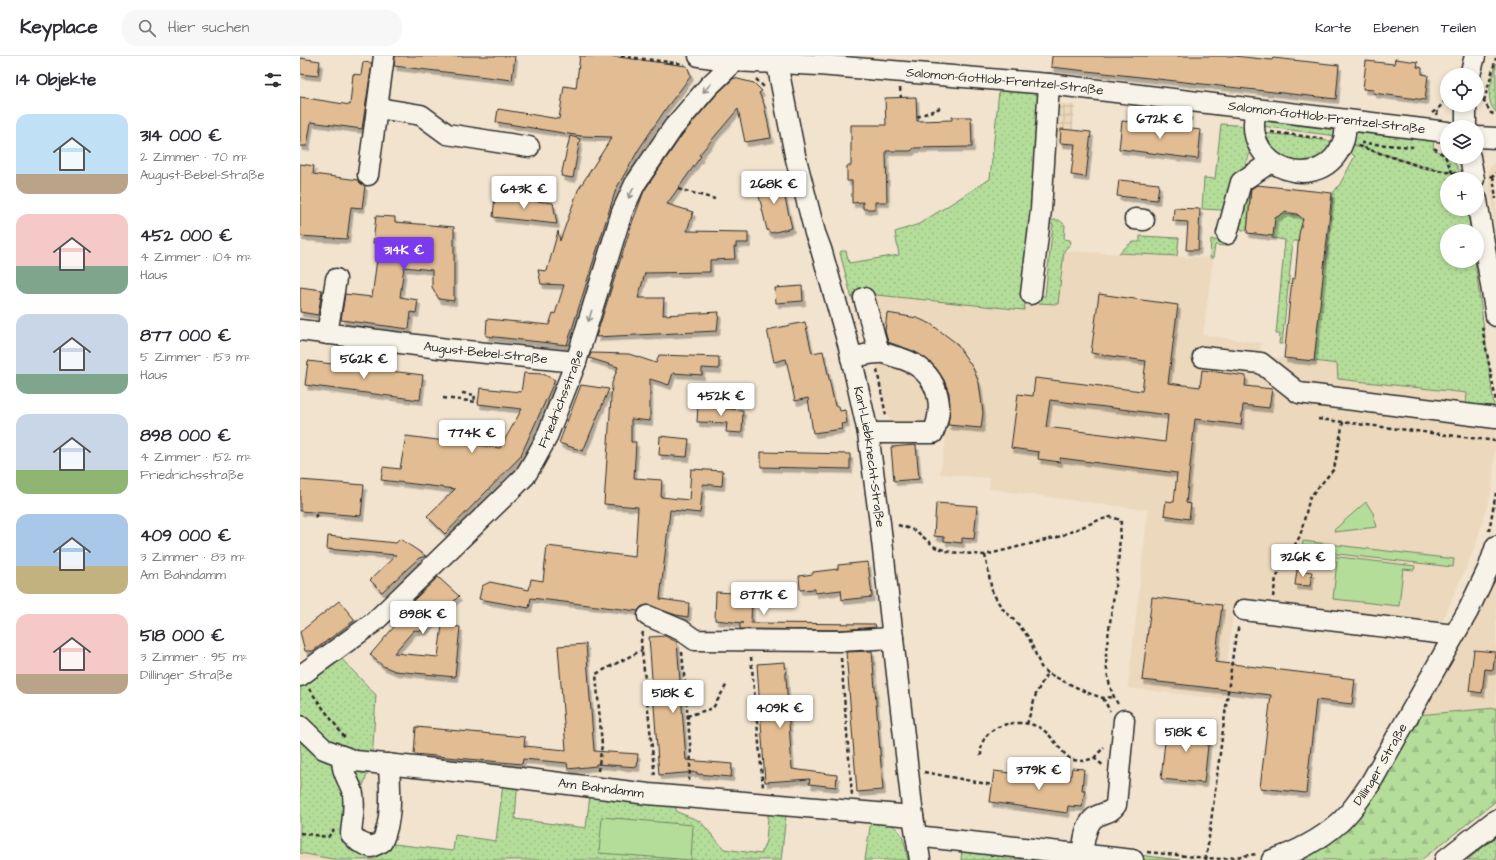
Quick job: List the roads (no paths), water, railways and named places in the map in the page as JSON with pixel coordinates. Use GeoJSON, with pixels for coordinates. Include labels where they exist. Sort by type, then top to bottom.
{"type":"FeatureCollection","features":[{"type":"Feature","properties":{"kind":"main road"},"geometry":{"type":"LineString","coordinates":[[1446,860],[1496,821]]}},
{"type":"Feature","properties":{"kind":"street"},"geometry":{"type":"LineString","coordinates":[[368,175],[384,56]]}},
{"type":"Feature","properties":{"kind":"street","name":"Salomon-Gottlob-Frentzel-Straße"},"geometry":{"type":"LineString","coordinates":[[699,56],[761,64],[1049,84],[1440,131]]}},
{"type":"Feature","properties":{"kind":"street"},"geometry":{"type":"LineString","coordinates":[[1472,68],[1475,56]]}},
{"type":"Feature","properties":{"kind":"street","name":"Friedrichsstraße"},"geometry":{"type":"LineString","coordinates":[[300,676],[367,627],[392,605],[524,476],[543,445],[576,362],[622,212],[635,184],[673,128],[709,86],[735,61]]}},
{"type":"Feature","properties":{"kind":"street","name":"Karl-Liebknecht-Straße"},"geometry":{"type":"LineString","coordinates":[[761,64],[795,155],[808,208],[851,358],[868,433],[880,523],[913,816],[920,860]]}},
{"type":"Feature","properties":{"kind":"street"},"geometry":{"type":"LineString","coordinates":[[1031,294],[1041,210],[1049,84]]}},
{"type":"Feature","properties":{"kind":"street"},"geometry":{"type":"LineString","coordinates":[[378,108],[421,115],[447,134],[529,147]]}},
{"type":"Feature","properties":{"kind":"street"},"geometry":{"type":"LineString","coordinates":[[1256,110],[1253,124],[1254,136],[1258,145],[1271,162],[1277,166],[1294,172],[1312,171],[1324,166],[1336,155],[1344,142],[1346,121]]}},
{"type":"Feature","properties":{"kind":"street"},"geometry":{"type":"LineString","coordinates":[[1484,137],[1496,138]]}},
{"type":"Feature","properties":{"kind":"street"},"geometry":{"type":"LineString","coordinates":[[1227,234],[1241,182],[1271,162]]}},
{"type":"Feature","properties":{"kind":"street"},"geometry":{"type":"LineString","coordinates":[[1480,216],[1493,277],[1489,319]]}},
{"type":"Feature","properties":{"kind":"street"},"geometry":{"type":"LineString","coordinates":[[327,334],[336,279]]}},
{"type":"Feature","properties":{"kind":"street"},"geometry":{"type":"LineString","coordinates":[[864,298],[880,352]]}},
{"type":"Feature","properties":{"kind":"street","name":"August-Bebel-Straße"},"geometry":{"type":"LineString","coordinates":[[300,330],[447,349],[576,362]]}},
{"type":"Feature","properties":{"kind":"street"},"geometry":{"type":"LineString","coordinates":[[851,358],[880,352],[912,362],[926,373],[937,393],[939,416],[933,433],[868,433]]}},
{"type":"Feature","properties":{"kind":"street"},"geometry":{"type":"LineString","coordinates":[[1203,357],[1261,363],[1299,393],[1496,418]]}},
{"type":"Feature","properties":{"kind":"street","name":"Dillinger Straße"},"geometry":{"type":"LineString","coordinates":[[1266,857],[1283,857],[1322,836],[1340,823],[1355,806],[1370,784],[1492,568],[1492,539]]}},
{"type":"Feature","properties":{"kind":"street"},"geometry":{"type":"LineString","coordinates":[[1244,610],[1454,635]]}},
{"type":"Feature","properties":{"kind":"street"},"geometry":{"type":"LineString","coordinates":[[648,616],[681,630],[695,640],[840,641],[893,638]]}},
{"type":"Feature","properties":{"kind":"street"},"geometry":{"type":"LineString","coordinates":[[1082,854],[1088,824],[1096,816],[1112,811],[1116,805],[1124,720]]}},
{"type":"Feature","properties":{"kind":"street","name":"Am Bahndamm"},"geometry":{"type":"LineString","coordinates":[[300,726],[324,750],[355,761],[656,795],[913,816]]}},
{"type":"Feature","properties":{"kind":"street"},"geometry":{"type":"LineString","coordinates":[[343,757],[342,762],[347,780],[352,790],[353,808],[351,834],[359,842],[371,847],[382,842],[386,833],[390,807],[388,764]]}},
{"type":"Feature","properties":{"kind":"street"},"geometry":{"type":"LineString","coordinates":[[916,836],[1082,854],[1139,856]]}}]}
